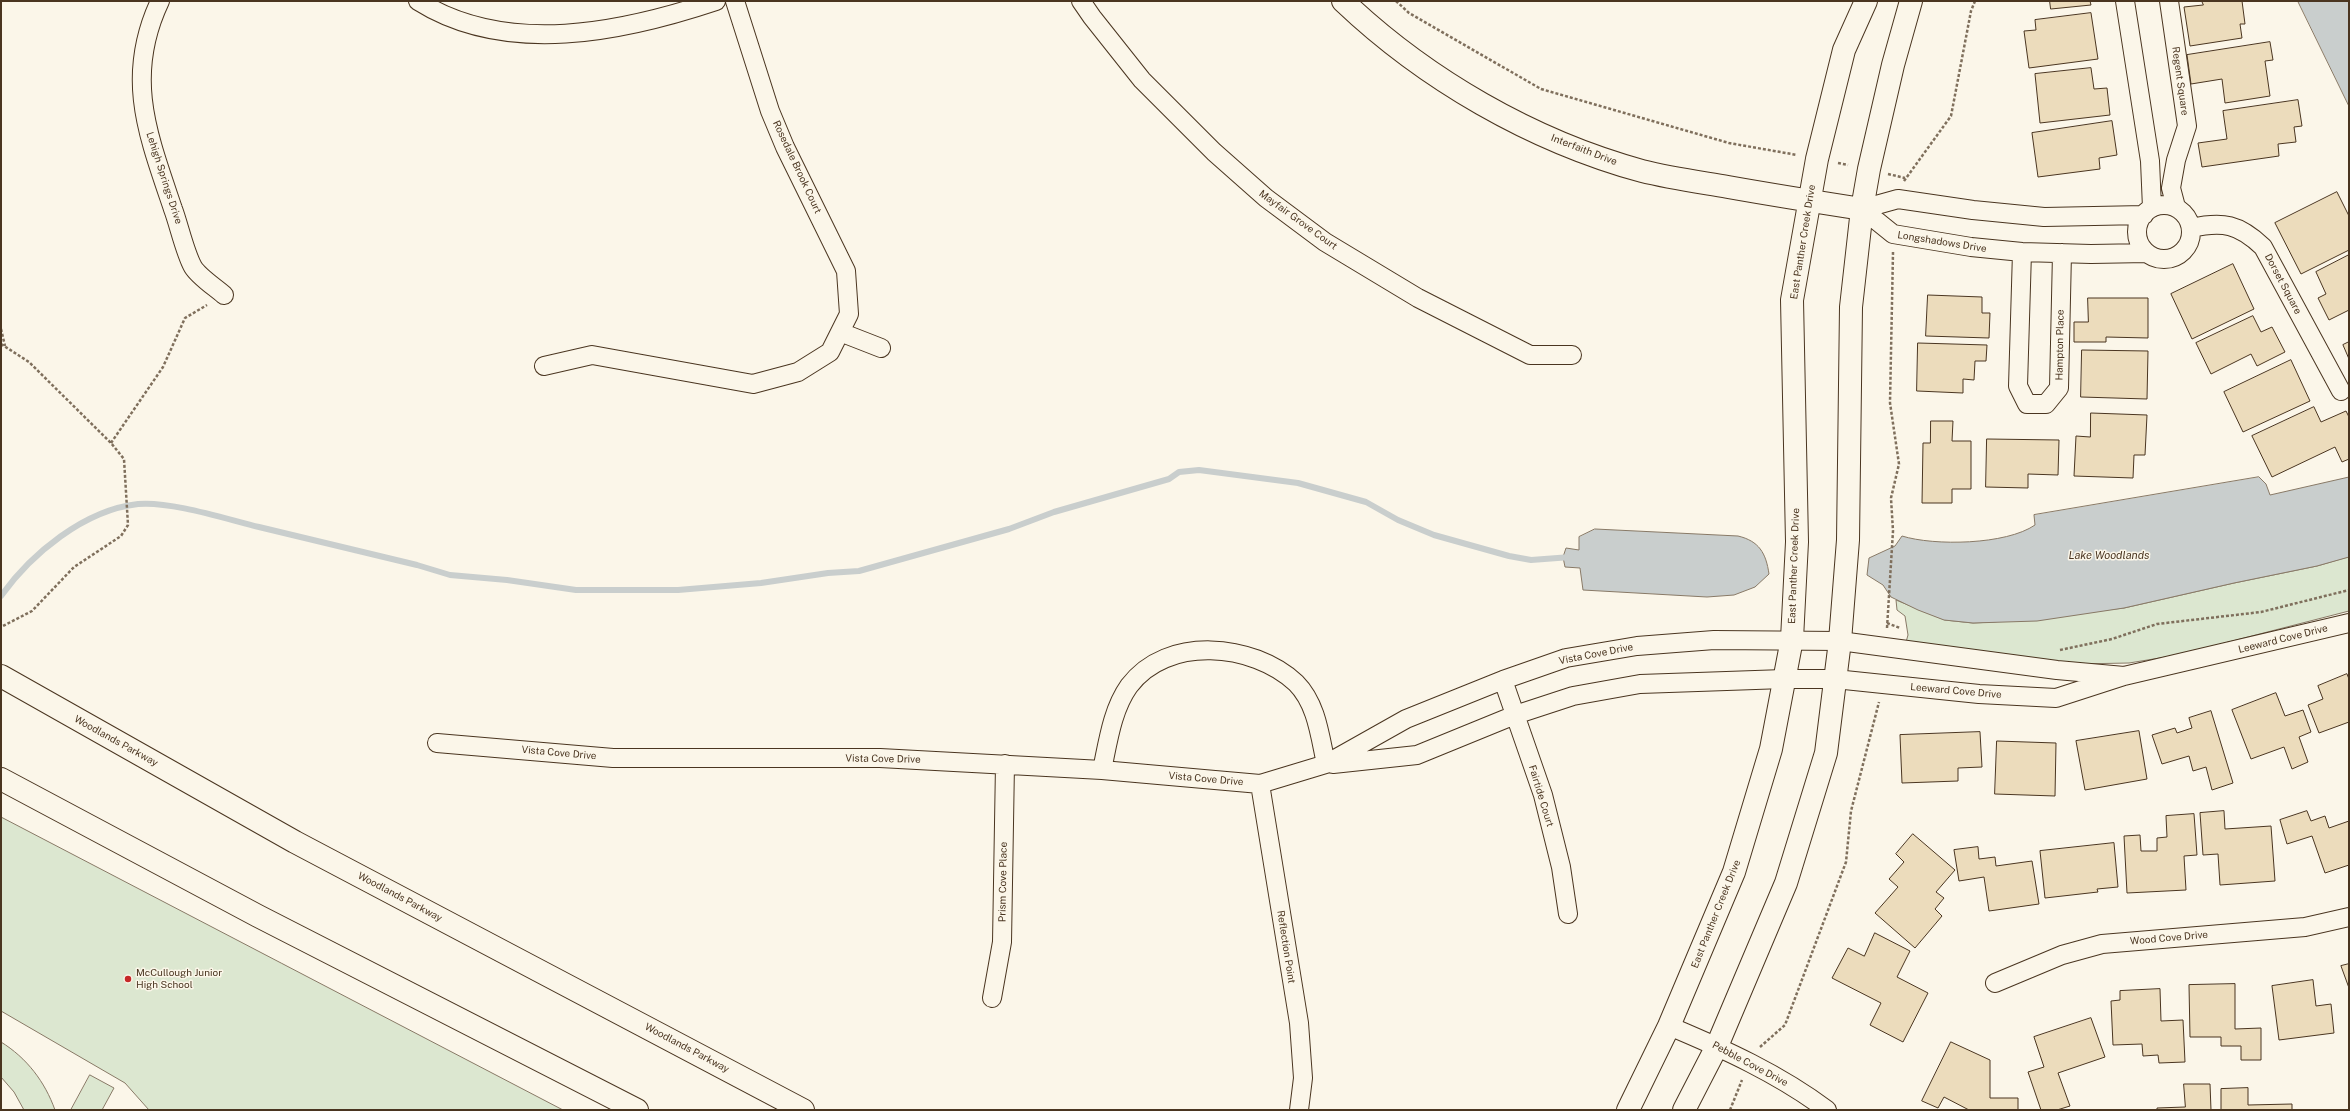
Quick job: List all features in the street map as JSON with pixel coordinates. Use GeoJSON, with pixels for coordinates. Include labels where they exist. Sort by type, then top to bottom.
{"type":"FeatureCollection","features":[{"type":"Feature","properties":{"kind":"street","name":"Lehigh Springs Drive"},"geometry":{"type":"LineString","coordinates":[[160,1],[149,24],[142,52],[141,82],[151,144],[193,267],[224,295]]}},
{"type":"Feature","properties":{"kind":"street"},"geometry":{"type":"LineString","coordinates":[[418,1],[452,18],[483,27],[517,33],[552,34],[632,24],[678,13],[716,1]]}},
{"type":"Feature","properties":{"kind":"street","name":"Rosedale Brook Court"},"geometry":{"type":"LineString","coordinates":[[544,366],[592,355],[753,384],[798,372],[830,352],[849,314],[846,271],[788,153],[770,111],[735,1]]}},
{"type":"Feature","properties":{"kind":"street","name":"Mayfair Grove Court"},"geometry":{"type":"LineString","coordinates":[[1081,1],[1092,18],[1142,80],[1214,152],[1266,198],[1325,242],[1418,298],[1530,355],[1572,355]]}},
{"type":"Feature","properties":{"kind":"street","name":"Interfaith Drive"},"geometry":{"type":"LineString","coordinates":[[1343,1],[1400,51],[1449,84],[1526,126],[1599,157],[1642,171],[1862,209]]}},
{"type":"Feature","properties":{"kind":"street","name":"East Panther Creek Drive"},"geometry":{"type":"LineString","coordinates":[[1628,1110],[1669,1026],[1734,872],[1771,749],[1792,639],[1797,542],[1792,300],[1817,159],[1844,50],[1866,1]]}},
{"type":"Feature","properties":{"kind":"street"},"geometry":{"type":"LineString","coordinates":[[1684,1110],[1717,1046],[1786,883],[1826,753],[1840,641],[1848,540],[1851,307],[1862,209],[1869,169],[1893,65],[1911,1]]}},
{"type":"Feature","properties":{"kind":"street"},"geometry":{"type":"LineString","coordinates":[[2125,1],[2150,161],[2148,211],[2139,222],[2138,234],[2142,246],[2147,253]]}},
{"type":"Feature","properties":{"kind":"street","name":"Regent Square"},"geometry":{"type":"LineString","coordinates":[[2169,1],[2186,126],[2171,188],[2176,207]]}},
{"type":"Feature","properties":{"kind":"street"},"geometry":{"type":"LineString","coordinates":[[1862,209],[1898,199],[1973,210],[2044,217],[2148,211],[2168,205],[2176,207],[2183,212],[2191,228]]}},
{"type":"Feature","properties":{"kind":"street","name":"Longshadows Drive"},"geometry":{"type":"LineString","coordinates":[[1862,209],[1893,234],[2022,252],[2147,253],[2164,258],[2181,253],[2187,246],[2191,228]]}},
{"type":"Feature","properties":{"kind":"street","name":"Dorset Square"},"geometry":{"type":"LineString","coordinates":[[2191,228],[2207,225],[2226,225],[2247,232],[2263,247],[2342,391]]}},
{"type":"Feature","properties":{"kind":"street","name":"Hampton Place"},"geometry":{"type":"LineString","coordinates":[[2022,252],[2018,386],[2027,404],[2046,404],[2059,388],[2062,253]]}},
{"type":"Feature","properties":{"kind":"street"},"geometry":{"type":"LineString","coordinates":[[840,332],[881,348]]}},
{"type":"Feature","properties":{"kind":"street","name":"Leeward Cove Drive"},"geometry":{"type":"LineString","coordinates":[[1784,679],[1836,679],[1979,694],[2056,698],[2124,676],[2349,623]]}},
{"type":"Feature","properties":{"kind":"street","name":"Vista Cove Drive"},"geometry":{"type":"LineString","coordinates":[[1326,764],[1406,719],[1503,680],[1566,658],[1637,646],[1714,640],[1792,639],[1840,641]]}},
{"type":"Feature","properties":{"kind":"street","name":"Leeward Cove Drive"},"geometry":{"type":"LineString","coordinates":[[1840,641],[2057,670],[2124,676]]}},
{"type":"Feature","properties":{"kind":"street"},"geometry":{"type":"LineString","coordinates":[[1102,770],[1114,716],[1129,686],[1150,666],[1172,655],[1197,651],[1225,652],[1252,656],[1274,667],[1296,684],[1312,707],[1326,764]]}},
{"type":"Feature","properties":{"kind":"street","name":"Woodlands Parkway"},"geometry":{"type":"LineString","coordinates":[[1,676],[295,842],[803,1110]]}},
{"type":"Feature","properties":{"kind":"street","name":"Vista Cove Drive"},"geometry":{"type":"LineString","coordinates":[[437,743],[613,758],[880,758],[1005,764],[1102,770],[1260,784],[1326,764],[1417,755],[1515,715],[1573,696],[1640,684],[1784,679]]}},
{"type":"Feature","properties":{"kind":"street","name":"Fairtide Court"},"geometry":{"type":"LineString","coordinates":[[1503,680],[1543,796],[1561,867],[1568,914]]}},
{"type":"Feature","properties":{"kind":"street","name":"Prism Cove Place"},"geometry":{"type":"LineString","coordinates":[[992,998],[1002,942],[1005,764]]}},
{"type":"Feature","properties":{"kind":"street"},"geometry":{"type":"LineString","coordinates":[[1,779],[258,916],[637,1110]]}},
{"type":"Feature","properties":{"kind":"street","name":"Reflection Point"},"geometry":{"type":"LineString","coordinates":[[1260,784],[1299,1023],[1303,1078],[1299,1110]]}},
{"type":"Feature","properties":{"kind":"street","name":"Wood Cove Drive"},"geometry":{"type":"LineString","coordinates":[[1995,983],[2062,955],[2102,944],[2305,927],[2349,917]]}},
{"type":"Feature","properties":{"kind":"street","name":"Pebble Cove Drive"},"geometry":{"type":"LineString","coordinates":[[1669,1026],[1717,1046],[1769,1072],[1804,1093],[1827,1110]]}},
{"type":"Feature","properties":{"kind":"path"},"geometry":{"type":"LineString","coordinates":[[1396,1],[1408,13],[1541,89],[1729,143],[1869,169],[1905,178]]}},
{"type":"Feature","properties":{"kind":"path"},"geometry":{"type":"LineString","coordinates":[[1898,199],[1905,178],[1951,116],[1971,11],[1975,1]]}},
{"type":"Feature","properties":{"kind":"path"},"geometry":{"type":"LineString","coordinates":[[1888,648],[1887,623],[1893,531],[1891,498],[1899,464],[1890,403],[1893,234]]}},
{"type":"Feature","properties":{"kind":"path"},"geometry":{"type":"LineString","coordinates":[[111,443],[163,367],[185,318],[224,295]]}},
{"type":"Feature","properties":{"kind":"path"},"geometry":{"type":"LineString","coordinates":[[1,329],[5,347]]}},
{"type":"Feature","properties":{"kind":"path"},"geometry":{"type":"LineString","coordinates":[[1,344],[29,362],[111,443],[124,459],[128,526],[121,536],[74,567],[32,611],[1,627]]}},
{"type":"Feature","properties":{"kind":"path"},"geometry":{"type":"LineString","coordinates":[[2052,649],[2060,650],[2112,639],[2157,624],[2261,612],[2349,590]]}},
{"type":"Feature","properties":{"kind":"path"},"geometry":{"type":"LineString","coordinates":[[1887,623],[1901,629]]}},
{"type":"Feature","properties":{"kind":"path"},"geometry":{"type":"LineString","coordinates":[[1730,1110],[1748,1062],[1765,1041],[1785,1025],[1846,862],[1851,811],[1884,683]]}},
{"type":"Feature","properties":{"kind":"green space"},"geometry":{"type":"Polygon","coordinates":[[[2349,557],[2349,611],[2178,655],[2129,663],[2077,664],[1906,642],[1908,635],[1905,616],[1897,610],[1896,600],[1945,620],[1973,623],[2124,608],[2317,566],[2349,557]]]}},
{"type":"Feature","properties":{"kind":"green space","name":"McCullough Junior High School"},"geometry":{"type":"Polygon","coordinates":[[[1,817],[563,1110],[149,1110],[125,1083],[1,1011],[1,817]]]}},
{"type":"Feature","properties":{"kind":"green space"},"geometry":{"type":"Polygon","coordinates":[[[1,1042],[27,1063],[46,1090],[55,1110],[24,1110],[14,1092],[1,1077],[1,1042]]]}},
{"type":"Feature","properties":{"kind":"green space"},"geometry":{"type":"Polygon","coordinates":[[[90,1075],[114,1088],[102,1110],[71,1110],[90,1075]]]}},
{"type":"Feature","properties":{"kind":"water"},"geometry":{"type":"Polygon","coordinates":[[[2298,1],[2349,1],[2349,106],[2298,1]]]}},
{"type":"Feature","properties":{"kind":"water","name":"Lake Woodlands"},"geometry":{"type":"Polygon","coordinates":[[[2259,477],[2266,484],[2270,495],[2349,477],[2349,557],[2317,566],[2124,608],[2037,621],[1973,623],[1944,620],[1891,597],[1883,585],[1867,575],[1869,558],[1895,546],[1902,536],[1932,541],[1950,542],[1989,540],[2022,532],[2035,525],[2034,515],[2259,477]]]}},
{"type":"Feature","properties":{"kind":"water"},"geometry":{"type":"Polygon","coordinates":[[[1595,529],[1738,536],[1751,541],[1760,549],[1766,560],[1769,574],[1755,587],[1734,595],[1707,597],[1583,590],[1580,568],[1565,567],[1563,557],[1566,548],[1579,550],[1579,537],[1595,529]]]}},
{"type":"Feature","properties":{"kind":"building"},"geometry":{"type":"Polygon","coordinates":[[[2050,1],[2090,1],[2091,5],[2051,9],[2050,1]]]}},
{"type":"Feature","properties":{"kind":"building"},"geometry":{"type":"Polygon","coordinates":[[[2202,1],[2242,1],[2245,24],[2240,24],[2242,38],[2190,46],[2184,7],[2203,5],[2202,1]]]}},
{"type":"Feature","properties":{"kind":"building"},"geometry":{"type":"Polygon","coordinates":[[[2091,13],[2098,59],[2029,68],[2024,31],[2036,30],[2035,20],[2091,13]]]}},
{"type":"Feature","properties":{"kind":"building"},"geometry":{"type":"Polygon","coordinates":[[[2270,42],[2273,60],[2265,61],[2270,96],[2225,103],[2222,79],[2191,84],[2187,55],[2270,42]]]}},
{"type":"Feature","properties":{"kind":"building"},"geometry":{"type":"Polygon","coordinates":[[[2091,68],[2094,89],[2107,88],[2110,115],[2040,123],[2035,74],[2091,68]]]}},
{"type":"Feature","properties":{"kind":"building"},"geometry":{"type":"Polygon","coordinates":[[[2298,100],[2302,126],[2294,127],[2296,142],[2278,144],[2279,156],[2202,167],[2198,143],[2227,139],[2223,111],[2298,100]]]}},
{"type":"Feature","properties":{"kind":"building"},"geometry":{"type":"Polygon","coordinates":[[[2112,121],[2117,155],[2099,158],[2100,169],[2038,177],[2032,133],[2112,121]]]}},
{"type":"Feature","properties":{"kind":"building"},"geometry":{"type":"Polygon","coordinates":[[[2337,192],[2349,216],[2349,250],[2301,274],[2275,223],[2337,192]]]}},
{"type":"Feature","properties":{"kind":"building"},"geometry":{"type":"Polygon","coordinates":[[[2349,255],[2349,310],[2329,320],[2318,298],[2326,294],[2316,272],[2349,255]]]}},
{"type":"Feature","properties":{"kind":"building"},"geometry":{"type":"Polygon","coordinates":[[[2233,264],[2254,309],[2192,339],[2171,294],[2233,264]]]}},
{"type":"Feature","properties":{"kind":"building"},"geometry":{"type":"Polygon","coordinates":[[[1928,295],[1982,297],[1982,313],[1990,313],[1989,338],[1926,336],[1928,295]]]}},
{"type":"Feature","properties":{"kind":"building"},"geometry":{"type":"Polygon","coordinates":[[[2088,298],[2148,298],[2148,338],[2106,337],[2106,342],[2074,342],[2074,322],[2088,322],[2088,298]]]}},
{"type":"Feature","properties":{"kind":"building"},"geometry":{"type":"Polygon","coordinates":[[[2253,316],[2261,332],[2272,327],[2285,352],[2257,366],[2251,354],[2211,374],[2196,343],[2253,316]]]}},
{"type":"Feature","properties":{"kind":"building"},"geometry":{"type":"Polygon","coordinates":[[[2349,342],[2349,359],[2343,345],[2349,342]]]}},
{"type":"Feature","properties":{"kind":"building"},"geometry":{"type":"Polygon","coordinates":[[[1918,343],[1987,345],[1986,361],[1975,361],[1974,380],[1963,379],[1963,393],[1917,391],[1918,343]]]}},
{"type":"Feature","properties":{"kind":"building"},"geometry":{"type":"Polygon","coordinates":[[[2082,350],[2148,351],[2147,399],[2081,397],[2082,350]]]}},
{"type":"Feature","properties":{"kind":"building"},"geometry":{"type":"Polygon","coordinates":[[[2291,360],[2310,401],[2243,432],[2224,392],[2291,360]]]}},
{"type":"Feature","properties":{"kind":"building"},"geometry":{"type":"Polygon","coordinates":[[[2314,407],[2321,422],[2346,411],[2349,417],[2349,459],[2342,462],[2335,447],[2272,477],[2252,436],[2314,407]]]}},
{"type":"Feature","properties":{"kind":"building"},"geometry":{"type":"Polygon","coordinates":[[[2091,413],[2147,415],[2145,455],[2134,455],[2133,478],[2074,476],[2076,436],[2090,437],[2091,413]]]}},
{"type":"Feature","properties":{"kind":"building"},"geometry":{"type":"Polygon","coordinates":[[[1931,421],[1953,421],[1952,441],[1971,441],[1971,489],[1952,489],[1952,503],[1922,503],[1923,443],[1930,443],[1931,421]]]}},
{"type":"Feature","properties":{"kind":"building"},"geometry":{"type":"Polygon","coordinates":[[[1987,439],[2059,440],[2058,475],[2028,474],[2028,488],[1986,487],[1987,439]]]}},
{"type":"Feature","properties":{"kind":"building"},"geometry":{"type":"Polygon","coordinates":[[[2347,674],[2349,679],[2349,722],[2319,733],[2308,705],[2323,699],[2318,686],[2347,674]]]}},
{"type":"Feature","properties":{"kind":"building"},"geometry":{"type":"Polygon","coordinates":[[[2276,693],[2285,716],[2303,710],[2311,732],[2299,737],[2308,762],[2292,769],[2284,747],[2251,759],[2232,710],[2276,693]]]}},
{"type":"Feature","properties":{"kind":"building"},"geometry":{"type":"Polygon","coordinates":[[[2211,711],[2233,783],[2212,790],[2206,767],[2193,771],[2189,756],[2162,764],[2152,735],[2175,728],[2177,733],[2192,728],[2189,718],[2211,711]]]}},
{"type":"Feature","properties":{"kind":"building"},"geometry":{"type":"Polygon","coordinates":[[[2139,731],[2147,779],[2085,790],[2076,741],[2139,731]]]}},
{"type":"Feature","properties":{"kind":"building"},"geometry":{"type":"Polygon","coordinates":[[[1980,732],[1982,767],[1958,768],[1958,781],[1902,783],[1900,735],[1980,732]]]}},
{"type":"Feature","properties":{"kind":"building"},"geometry":{"type":"Polygon","coordinates":[[[1997,741],[2056,743],[2055,796],[1995,794],[1997,741]]]}},
{"type":"Feature","properties":{"kind":"building"},"geometry":{"type":"Polygon","coordinates":[[[2224,811],[2225,829],[2271,826],[2275,881],[2220,885],[2218,854],[2203,855],[2200,813],[2224,811]]]}},
{"type":"Feature","properties":{"kind":"building"},"geometry":{"type":"Polygon","coordinates":[[[2307,811],[2311,821],[2325,816],[2329,828],[2349,821],[2349,865],[2325,873],[2312,836],[2287,844],[2280,820],[2307,811]]]}},
{"type":"Feature","properties":{"kind":"building"},"geometry":{"type":"Polygon","coordinates":[[[2194,814],[2197,855],[2184,856],[2186,890],[2127,893],[2124,836],[2140,835],[2141,851],[2157,851],[2157,838],[2167,837],[2166,816],[2194,814]]]}},
{"type":"Feature","properties":{"kind":"building"},"geometry":{"type":"Polygon","coordinates":[[[1913,834],[1955,870],[1936,892],[1944,898],[1935,909],[1942,916],[1915,948],[1875,913],[1898,887],[1889,879],[1904,862],[1896,854],[1913,834]]]}},
{"type":"Feature","properties":{"kind":"building"},"geometry":{"type":"Polygon","coordinates":[[[2114,843],[2118,887],[2097,889],[2098,892],[2045,898],[2040,851],[2114,843]]]}},
{"type":"Feature","properties":{"kind":"building"},"geometry":{"type":"Polygon","coordinates":[[[1978,847],[1979,859],[1995,857],[1996,866],[2032,861],[2039,904],[1989,911],[1984,877],[1959,881],[1954,850],[1978,847]]]}},
{"type":"Feature","properties":{"kind":"building"},"geometry":{"type":"Polygon","coordinates":[[[1875,933],[1910,951],[1897,977],[1928,993],[1903,1042],[1870,1025],[1881,1003],[1832,978],[1848,948],[1864,956],[1875,933]]]}},
{"type":"Feature","properties":{"kind":"building"},"geometry":{"type":"Polygon","coordinates":[[[2349,964],[2349,988],[2341,966],[2349,964]]]}},
{"type":"Feature","properties":{"kind":"building"},"geometry":{"type":"Polygon","coordinates":[[[2313,980],[2316,1006],[2331,1004],[2334,1033],[2279,1040],[2272,986],[2313,980]]]}},
{"type":"Feature","properties":{"kind":"building"},"geometry":{"type":"Polygon","coordinates":[[[2235,984],[2235,1029],[2261,1028],[2261,1060],[2241,1060],[2241,1046],[2221,1046],[2221,1037],[2190,1037],[2189,985],[2235,984]]]}},
{"type":"Feature","properties":{"kind":"building"},"geometry":{"type":"Polygon","coordinates":[[[2160,989],[2161,1021],[2183,1020],[2185,1062],[2159,1063],[2158,1055],[2143,1056],[2142,1044],[2113,1045],[2111,1001],[2120,1000],[2120,991],[2160,989]]]}},
{"type":"Feature","properties":{"kind":"building"},"geometry":{"type":"Polygon","coordinates":[[[2091,1018],[2105,1057],[2058,1073],[2070,1106],[2057,1110],[2041,1110],[2028,1072],[2044,1067],[2034,1037],[2091,1018]]]}},
{"type":"Feature","properties":{"kind":"building"},"geometry":{"type":"Polygon","coordinates":[[[1951,1042],[1990,1060],[1990,1098],[2018,1098],[2018,1110],[1969,1110],[1944,1097],[1938,1108],[1922,1101],[1951,1042]]]}},
{"type":"Feature","properties":{"kind":"building"},"geometry":{"type":"Polygon","coordinates":[[[2184,1084],[2210,1084],[2211,1110],[2157,1110],[2157,1108],[2185,1107],[2184,1084]]]}},
{"type":"Feature","properties":{"kind":"building"},"geometry":{"type":"Polygon","coordinates":[[[2248,1088],[2248,1105],[2292,1104],[2292,1110],[2221,1110],[2221,1089],[2248,1088]]]}},
{"type":"Feature","properties":{"kind":"waterway"},"geometry":{"type":"LineString","coordinates":[[1,596],[27,565],[60,536],[98,515],[118,508],[138,504],[166,505],[198,511],[417,565],[450,575],[507,580],[576,590],[678,590],[761,583],[828,573],[859,571],[1009,529],[1054,512],[1169,479],[1179,472],[1199,470],[1298,483],[1366,502],[1398,520],[1434,535],[1509,556],[1531,560],[1571,557]]}},
{"type":"Feature","properties":{"kind":"place","name":"McCullough Junior High School"},"geometry":{"type":"Point","coordinates":[128,979]}}]}
